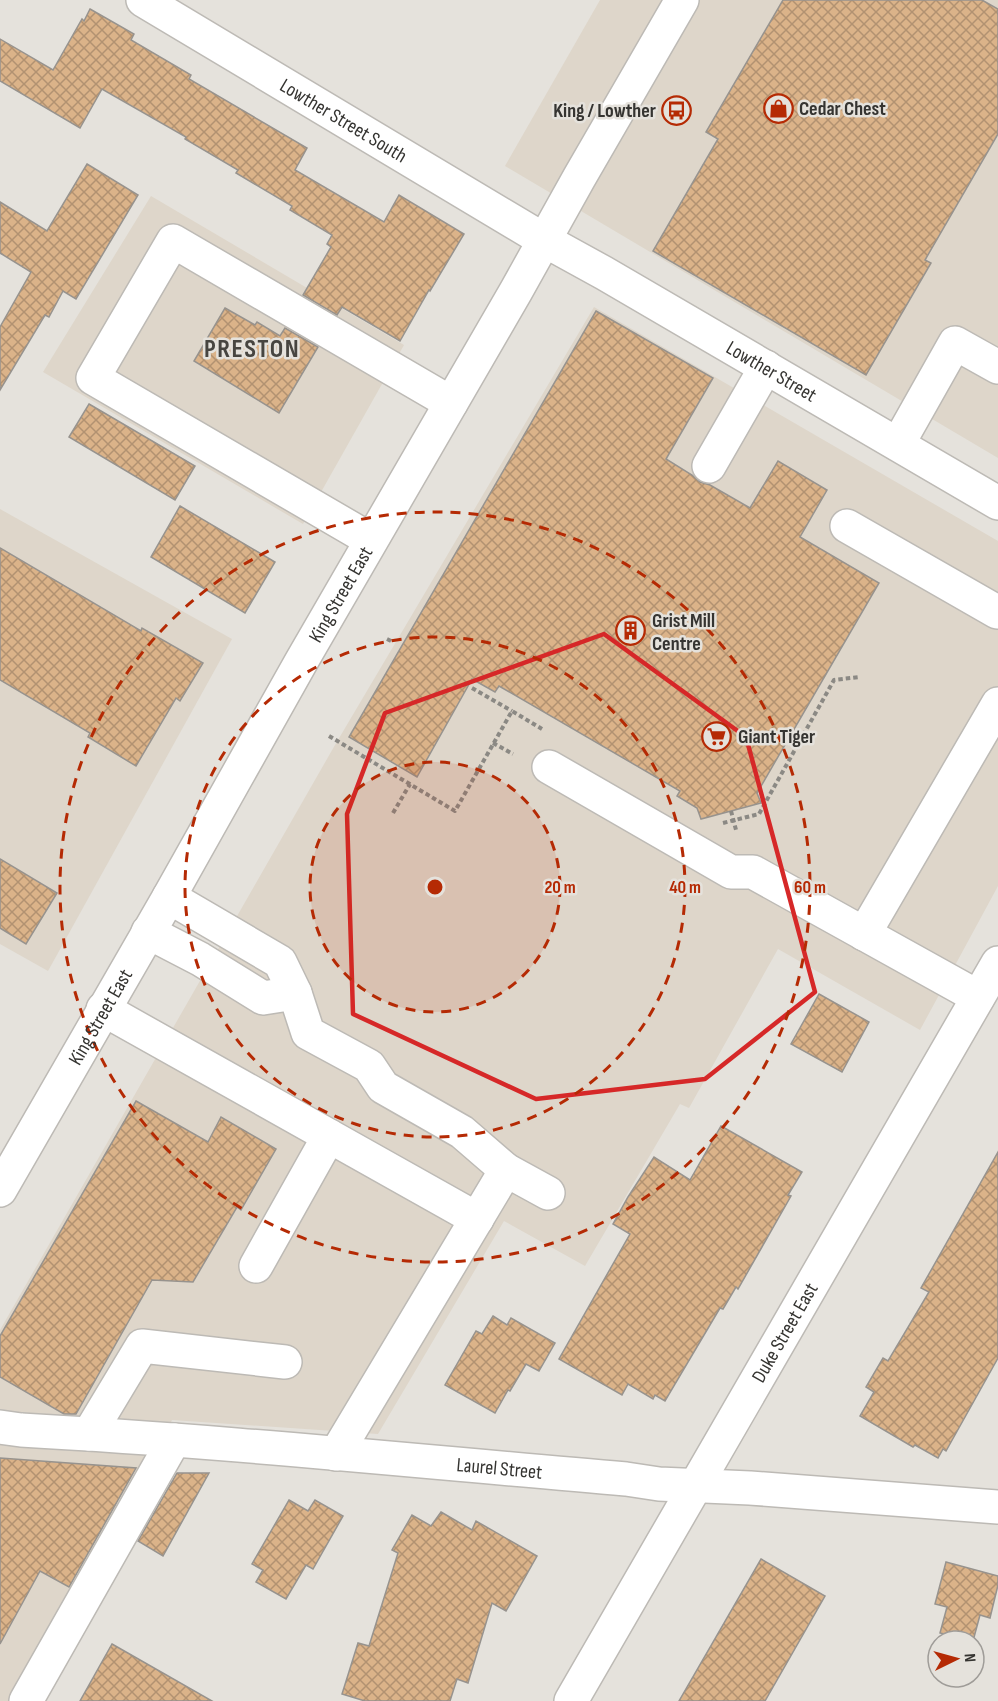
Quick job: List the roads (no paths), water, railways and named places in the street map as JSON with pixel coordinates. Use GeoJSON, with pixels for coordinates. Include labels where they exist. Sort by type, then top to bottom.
{"type":"FeatureCollection","features":[{"type":"Feature","properties":{"kind":"street","name":"Lowther Street South"},"geometry":{"type":"LineString","coordinates":[[143,0],[544,240]]}},
{"type":"Feature","properties":{"kind":"street","name":"King Street East"},"geometry":{"type":"LineString","coordinates":[[0,1190],[682,0]]}},
{"type":"Feature","properties":{"kind":"street","name":"Lowther Street"},"geometry":{"type":"LineString","coordinates":[[544,240],[998,503]]}},
{"type":"Feature","properties":{"kind":"street"},"geometry":{"type":"LineString","coordinates":[[371,540],[93,378],[173,241],[451,403]]}},
{"type":"Feature","properties":{"kind":"street"},"geometry":{"type":"LineString","coordinates":[[897,444],[955,343],[998,368]]}},
{"type":"Feature","properties":{"kind":"street"},"geometry":{"type":"LineString","coordinates":[[709,466],[766,367]]}},
{"type":"Feature","properties":{"kind":"street"},"geometry":{"type":"LineString","coordinates":[[847,526],[998,611],[998,633]]}},
{"type":"Feature","properties":{"kind":"street"},"geometry":{"type":"LineString","coordinates":[[864,934],[998,704]]}},
{"type":"Feature","properties":{"kind":"street"},"geometry":{"type":"LineString","coordinates":[[549,766],[731,872],[753,872],[978,997]]}},
{"type":"Feature","properties":{"kind":"street"},"geometry":{"type":"LineString","coordinates":[[169,897],[280,962],[295,993],[308,1033],[369,1066],[383,1087],[462,1132],[506,1170],[548,1193]]}},
{"type":"Feature","properties":{"kind":"street"},"geometry":{"type":"LineString","coordinates":[[148,932],[200,959],[263,998],[295,993]]}},
{"type":"Feature","properties":{"kind":"street","name":"Duke Street East"},"geometry":{"type":"LineString","coordinates":[[571,1701],[998,963]]}},
{"type":"Feature","properties":{"kind":"street"},"geometry":{"type":"LineString","coordinates":[[103,1008],[477,1219]]}},
{"type":"Feature","properties":{"kind":"street"},"geometry":{"type":"LineString","coordinates":[[256,1266],[329,1136]]}},
{"type":"Feature","properties":{"kind":"street"},"geometry":{"type":"LineString","coordinates":[[336,1454],[506,1170]]}},
{"type":"Feature","properties":{"kind":"street"},"geometry":{"type":"LineString","coordinates":[[89,1434],[142,1346],[285,1362]]}},
{"type":"Feature","properties":{"kind":"street","name":"Laurel Street"},"geometry":{"type":"LineString","coordinates":[[0,1427],[626,1479],[659,1484],[750,1488],[998,1507]]}},
{"type":"Feature","properties":{"kind":"street"},"geometry":{"type":"LineString","coordinates":[[26,1701],[174,1440]]}},
{"type":"Feature","properties":{"kind":"place","name":"Cedar Chest"},"geometry":{"type":"Point","coordinates":[778,108]}},
{"type":"Feature","properties":{"kind":"place","name":"King / Lowther"},"geometry":{"type":"Point","coordinates":[677,110]}},
{"type":"Feature","properties":{"kind":"place","name":"Grist Mill Centre"},"geometry":{"type":"Point","coordinates":[631,631]}},
{"type":"Feature","properties":{"kind":"place","name":"Giant Tiger"},"geometry":{"type":"Point","coordinates":[717,736]}},
{"type":"Feature","properties":{"kind":"district","name":"PRESTON"},"geometry":{"type":"Point","coordinates":[252,348]}}]}
